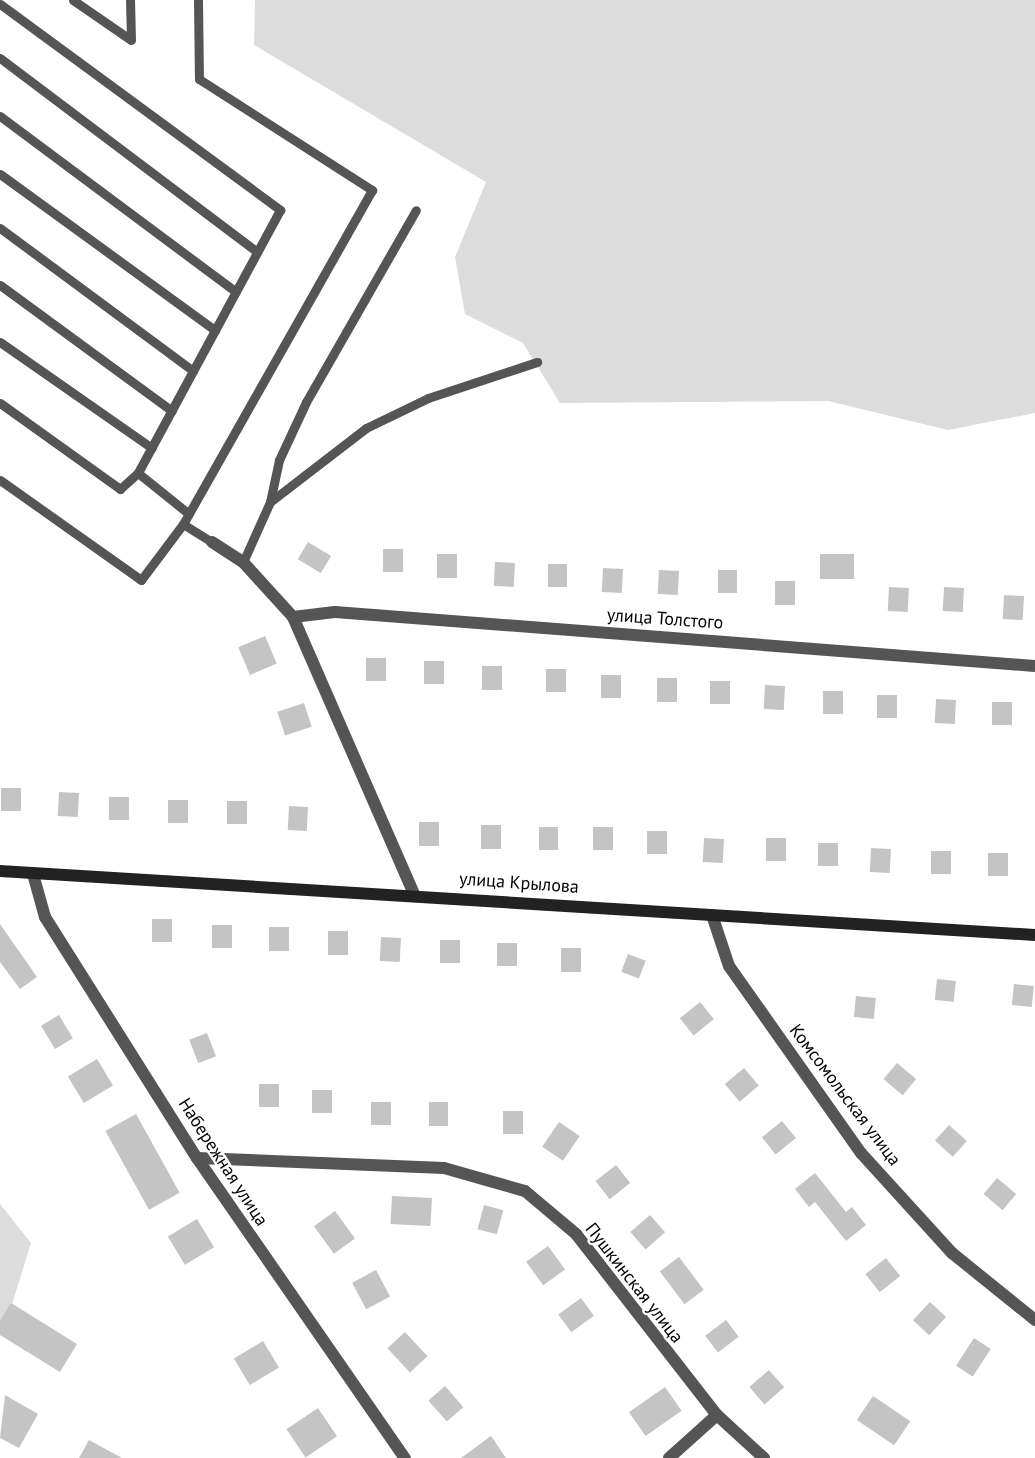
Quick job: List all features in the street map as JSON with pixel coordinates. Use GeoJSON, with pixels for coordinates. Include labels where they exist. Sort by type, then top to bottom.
{"type":"FeatureCollection","features":[{"type":"Feature","properties":{"kind":"main road","name":"улица Крылова"},"geometry":{"type":"LineString","coordinates":[[0,871],[414,894],[1035,935]]}},
{"type":"Feature","properties":{"kind":"street"},"geometry":{"type":"LineString","coordinates":[[212,542],[243,562],[293,617],[414,894]]}},
{"type":"Feature","properties":{"kind":"street","name":"улица Толстого"},"geometry":{"type":"LineString","coordinates":[[293,617],[335,612],[1035,666]]}},
{"type":"Feature","properties":{"kind":"street","name":"Набережная улица"},"geometry":{"type":"LineString","coordinates":[[33,874],[45,917],[197,1158],[405,1458]]}},
{"type":"Feature","properties":{"kind":"street","name":"Комсомольская улица"},"geometry":{"type":"LineString","coordinates":[[712,915],[729,966],[861,1152],[952,1253],[1035,1320]]}},
{"type":"Feature","properties":{"kind":"street","name":"Пушкинская улица"},"geometry":{"type":"LineString","coordinates":[[197,1158],[444,1168],[525,1191],[576,1234],[717,1415],[764,1458]]}},
{"type":"Feature","properties":{"kind":"street"},"geometry":{"type":"LineString","coordinates":[[669,1458],[717,1415]]}},
{"type":"Feature","properties":{"kind":"lane"},"geometry":{"type":"LineString","coordinates":[[73,0],[131,40],[130,0]]}},
{"type":"Feature","properties":{"kind":"lane"},"geometry":{"type":"LineString","coordinates":[[0,480],[141,580],[189,514],[372,190],[199,79],[198,0]]}},
{"type":"Feature","properties":{"kind":"lane"},"geometry":{"type":"LineString","coordinates":[[0,4],[280,210],[138,473],[120,489],[0,403]]}},
{"type":"Feature","properties":{"kind":"lane"},"geometry":{"type":"LineString","coordinates":[[0,58],[257,252]]}},
{"type":"Feature","properties":{"kind":"lane"},"geometry":{"type":"LineString","coordinates":[[0,116],[236,292]]}},
{"type":"Feature","properties":{"kind":"lane"},"geometry":{"type":"LineString","coordinates":[[0,174],[215,330]]}},
{"type":"Feature","properties":{"kind":"lane"},"geometry":{"type":"LineString","coordinates":[[243,562],[270,502],[279,460],[306,402],[416,210]]}},
{"type":"Feature","properties":{"kind":"lane"},"geometry":{"type":"LineString","coordinates":[[0,228],[193,371]]}},
{"type":"Feature","properties":{"kind":"lane"},"geometry":{"type":"LineString","coordinates":[[0,285],[172,411]]}},
{"type":"Feature","properties":{"kind":"lane"},"geometry":{"type":"LineString","coordinates":[[0,342],[152,448]]}},
{"type":"Feature","properties":{"kind":"lane"},"geometry":{"type":"LineString","coordinates":[[270,502],[366,428],[428,398],[537,362]]}},
{"type":"Feature","properties":{"kind":"lane"},"geometry":{"type":"LineString","coordinates":[[138,473],[189,514]]}},
{"type":"Feature","properties":{"kind":"lane"},"geometry":{"type":"LineString","coordinates":[[183,524],[212,542]]}},
{"type":"Feature","properties":{"kind":"shaded area"},"geometry":{"type":"Polygon","coordinates":[[[255,0],[1035,0],[1035,413],[948,430],[828,401],[560,403],[523,343],[465,314],[455,257],[486,182],[254,45],[255,0]]]}},
{"type":"Feature","properties":{"kind":"shaded area"},"geometry":{"type":"Polygon","coordinates":[[[0,1204],[31,1243],[4,1330],[0,1328],[0,1204]]]}},
{"type":"Feature","properties":{"kind":"building"},"geometry":{"type":"Polygon","coordinates":[[[308,542],[331,556],[321,573],[298,559],[308,542]]]}},
{"type":"Feature","properties":{"kind":"building"},"geometry":{"type":"Polygon","coordinates":[[[383,549],[403,549],[403,572],[383,572],[383,549]]]}},
{"type":"Feature","properties":{"kind":"building"},"geometry":{"type":"Polygon","coordinates":[[[437,554],[457,554],[457,578],[437,578],[437,554]]]}},
{"type":"Feature","properties":{"kind":"building"},"geometry":{"type":"Polygon","coordinates":[[[820,554],[854,554],[854,579],[820,579],[820,554]]]}},
{"type":"Feature","properties":{"kind":"building"},"geometry":{"type":"Polygon","coordinates":[[[495,562],[515,563],[514,587],[494,586],[495,562]]]}},
{"type":"Feature","properties":{"kind":"building"},"geometry":{"type":"Polygon","coordinates":[[[548,564],[567,564],[567,587],[548,587],[548,564]]]}},
{"type":"Feature","properties":{"kind":"building"},"geometry":{"type":"Polygon","coordinates":[[[603,568],[623,569],[622,593],[602,592],[603,568]]]}},
{"type":"Feature","properties":{"kind":"building"},"geometry":{"type":"Polygon","coordinates":[[[659,570],[679,571],[678,595],[658,594],[659,570]]]}},
{"type":"Feature","properties":{"kind":"building"},"geometry":{"type":"Polygon","coordinates":[[[718,570],[737,570],[737,593],[718,593],[718,570]]]}},
{"type":"Feature","properties":{"kind":"building"},"geometry":{"type":"Polygon","coordinates":[[[775,581],[795,581],[795,605],[775,605],[775,581]]]}},
{"type":"Feature","properties":{"kind":"building"},"geometry":{"type":"Polygon","coordinates":[[[889,587],[909,588],[908,612],[888,611],[889,587]]]}},
{"type":"Feature","properties":{"kind":"building"},"geometry":{"type":"Polygon","coordinates":[[[944,587],[964,588],[963,612],[943,611],[944,587]]]}},
{"type":"Feature","properties":{"kind":"building"},"geometry":{"type":"Polygon","coordinates":[[[1004,595],[1024,596],[1023,620],[1003,619],[1004,595]]]}},
{"type":"Feature","properties":{"kind":"building"},"geometry":{"type":"Polygon","coordinates":[[[265,636],[277,664],[250,675],[238,647],[265,636]]]}},
{"type":"Feature","properties":{"kind":"building"},"geometry":{"type":"Polygon","coordinates":[[[366,658],[386,658],[386,681],[366,681],[366,658]]]}},
{"type":"Feature","properties":{"kind":"building"},"geometry":{"type":"Polygon","coordinates":[[[424,661],[444,661],[444,684],[424,684],[424,661]]]}},
{"type":"Feature","properties":{"kind":"building"},"geometry":{"type":"Polygon","coordinates":[[[482,666],[502,666],[502,690],[482,690],[482,666]]]}},
{"type":"Feature","properties":{"kind":"building"},"geometry":{"type":"Polygon","coordinates":[[[546,669],[566,669],[566,692],[546,692],[546,669]]]}},
{"type":"Feature","properties":{"kind":"building"},"geometry":{"type":"Polygon","coordinates":[[[601,675],[621,675],[621,698],[601,698],[601,675]]]}},
{"type":"Feature","properties":{"kind":"building"},"geometry":{"type":"Polygon","coordinates":[[[657,678],[677,678],[677,702],[657,702],[657,678]]]}},
{"type":"Feature","properties":{"kind":"building"},"geometry":{"type":"Polygon","coordinates":[[[710,681],[730,681],[730,704],[710,704],[710,681]]]}},
{"type":"Feature","properties":{"kind":"building"},"geometry":{"type":"Polygon","coordinates":[[[765,685],[785,686],[784,710],[764,709],[765,685]]]}},
{"type":"Feature","properties":{"kind":"building"},"geometry":{"type":"Polygon","coordinates":[[[823,691],[843,691],[843,714],[823,714],[823,691]]]}},
{"type":"Feature","properties":{"kind":"building"},"geometry":{"type":"Polygon","coordinates":[[[877,695],[897,695],[897,718],[877,718],[877,695]]]}},
{"type":"Feature","properties":{"kind":"building"},"geometry":{"type":"Polygon","coordinates":[[[936,699],[956,700],[955,724],[935,723],[936,699]]]}},
{"type":"Feature","properties":{"kind":"building"},"geometry":{"type":"Polygon","coordinates":[[[992,702],[1012,702],[1012,725],[992,725],[992,702]]]}},
{"type":"Feature","properties":{"kind":"building"},"geometry":{"type":"Polygon","coordinates":[[[304,703],[312,727],[285,735],[277,712],[304,703]]]}},
{"type":"Feature","properties":{"kind":"building"},"geometry":{"type":"Polygon","coordinates":[[[1,788],[21,788],[21,811],[1,811],[1,788]]]}},
{"type":"Feature","properties":{"kind":"building"},"geometry":{"type":"Polygon","coordinates":[[[59,792],[79,793],[78,817],[58,816],[59,792]]]}},
{"type":"Feature","properties":{"kind":"building"},"geometry":{"type":"Polygon","coordinates":[[[109,797],[129,797],[129,820],[109,820],[109,797]]]}},
{"type":"Feature","properties":{"kind":"building"},"geometry":{"type":"Polygon","coordinates":[[[168,800],[188,800],[188,823],[168,823],[168,800]]]}},
{"type":"Feature","properties":{"kind":"building"},"geometry":{"type":"Polygon","coordinates":[[[227,801],[247,801],[247,824],[227,824],[227,801]]]}},
{"type":"Feature","properties":{"kind":"building"},"geometry":{"type":"Polygon","coordinates":[[[289,806],[308,807],[307,831],[288,830],[289,806]]]}},
{"type":"Feature","properties":{"kind":"building"},"geometry":{"type":"Polygon","coordinates":[[[419,822],[439,822],[439,846],[419,846],[419,822]]]}},
{"type":"Feature","properties":{"kind":"building"},"geometry":{"type":"Polygon","coordinates":[[[481,825],[501,825],[501,849],[481,849],[481,825]]]}},
{"type":"Feature","properties":{"kind":"building"},"geometry":{"type":"Polygon","coordinates":[[[539,827],[558,827],[558,850],[539,850],[539,827]]]}},
{"type":"Feature","properties":{"kind":"building"},"geometry":{"type":"Polygon","coordinates":[[[593,827],[613,827],[613,850],[593,850],[593,827]]]}},
{"type":"Feature","properties":{"kind":"building"},"geometry":{"type":"Polygon","coordinates":[[[647,831],[667,831],[667,854],[647,854],[647,831]]]}},
{"type":"Feature","properties":{"kind":"building"},"geometry":{"type":"Polygon","coordinates":[[[704,838],[724,839],[723,863],[703,862],[704,838]]]}},
{"type":"Feature","properties":{"kind":"building"},"geometry":{"type":"Polygon","coordinates":[[[766,838],[786,838],[786,861],[766,861],[766,838]]]}},
{"type":"Feature","properties":{"kind":"building"},"geometry":{"type":"Polygon","coordinates":[[[818,843],[838,843],[838,866],[818,866],[818,843]]]}},
{"type":"Feature","properties":{"kind":"building"},"geometry":{"type":"Polygon","coordinates":[[[871,848],[891,849],[890,873],[870,872],[871,848]]]}},
{"type":"Feature","properties":{"kind":"building"},"geometry":{"type":"Polygon","coordinates":[[[931,851],[951,851],[951,874],[931,874],[931,851]]]}},
{"type":"Feature","properties":{"kind":"building"},"geometry":{"type":"Polygon","coordinates":[[[988,853],[1008,853],[1008,876],[988,876],[988,853]]]}},
{"type":"Feature","properties":{"kind":"building"},"geometry":{"type":"Polygon","coordinates":[[[152,919],[172,919],[172,942],[152,942],[152,919]]]}},
{"type":"Feature","properties":{"kind":"building"},"geometry":{"type":"Polygon","coordinates":[[[0,924],[37,977],[20,989],[0,962],[0,924]]]}},
{"type":"Feature","properties":{"kind":"building"},"geometry":{"type":"Polygon","coordinates":[[[212,925],[232,925],[232,948],[212,948],[212,925]]]}},
{"type":"Feature","properties":{"kind":"building"},"geometry":{"type":"Polygon","coordinates":[[[269,927],[289,927],[289,951],[269,951],[269,927]]]}},
{"type":"Feature","properties":{"kind":"building"},"geometry":{"type":"Polygon","coordinates":[[[328,931],[348,931],[348,955],[328,955],[328,931]]]}},
{"type":"Feature","properties":{"kind":"building"},"geometry":{"type":"Polygon","coordinates":[[[381,937],[401,938],[400,962],[380,961],[381,937]]]}},
{"type":"Feature","properties":{"kind":"building"},"geometry":{"type":"Polygon","coordinates":[[[440,940],[460,940],[460,963],[440,963],[440,940]]]}},
{"type":"Feature","properties":{"kind":"building"},"geometry":{"type":"Polygon","coordinates":[[[497,943],[517,943],[517,966],[497,966],[497,943]]]}},
{"type":"Feature","properties":{"kind":"building"},"geometry":{"type":"Polygon","coordinates":[[[561,948],[581,948],[581,972],[561,972],[561,948]]]}},
{"type":"Feature","properties":{"kind":"building"},"geometry":{"type":"Polygon","coordinates":[[[628,954],[646,961],[639,979],[621,972],[628,954]]]}},
{"type":"Feature","properties":{"kind":"building"},"geometry":{"type":"Polygon","coordinates":[[[937,979],[956,981],[954,1002],[935,1000],[937,979]]]}},
{"type":"Feature","properties":{"kind":"building"},"geometry":{"type":"Polygon","coordinates":[[[1014,984],[1034,986],[1032,1007],[1012,1005],[1014,984]]]}},
{"type":"Feature","properties":{"kind":"building"},"geometry":{"type":"Polygon","coordinates":[[[856,996],[876,998],[874,1019],[854,1017],[856,996]]]}},
{"type":"Feature","properties":{"kind":"building"},"geometry":{"type":"Polygon","coordinates":[[[700,1002],[714,1019],[694,1035],[680,1018],[700,1002]]]}},
{"type":"Feature","properties":{"kind":"building"},"geometry":{"type":"Polygon","coordinates":[[[59,1015],[73,1038],[55,1049],[41,1026],[59,1015]]]}},
{"type":"Feature","properties":{"kind":"building"},"geometry":{"type":"Polygon","coordinates":[[[207,1033],[216,1056],[198,1063],[189,1040],[207,1033]]]}},
{"type":"Feature","properties":{"kind":"building"},"geometry":{"type":"Polygon","coordinates":[[[97,1059],[113,1086],[84,1103],[68,1077],[97,1059]]]}},
{"type":"Feature","properties":{"kind":"building"},"geometry":{"type":"Polygon","coordinates":[[[897,1063],[916,1079],[903,1095],[884,1079],[897,1063]]]}},
{"type":"Feature","properties":{"kind":"building"},"geometry":{"type":"Polygon","coordinates":[[[744,1068],[759,1086],[740,1102],[725,1084],[744,1068]]]}},
{"type":"Feature","properties":{"kind":"building"},"geometry":{"type":"Polygon","coordinates":[[[259,1084],[279,1084],[279,1107],[259,1107],[259,1084]]]}},
{"type":"Feature","properties":{"kind":"building"},"geometry":{"type":"Polygon","coordinates":[[[312,1090],[332,1090],[332,1113],[312,1113],[312,1090]]]}},
{"type":"Feature","properties":{"kind":"building"},"geometry":{"type":"Polygon","coordinates":[[[371,1102],[391,1102],[391,1125],[371,1125],[371,1102]]]}},
{"type":"Feature","properties":{"kind":"building"},"geometry":{"type":"Polygon","coordinates":[[[429,1102],[448,1102],[448,1126],[429,1126],[429,1102]]]}},
{"type":"Feature","properties":{"kind":"building"},"geometry":{"type":"Polygon","coordinates":[[[503,1111],[523,1111],[523,1134],[503,1134],[503,1111]]]}},
{"type":"Feature","properties":{"kind":"building"},"geometry":{"type":"Polygon","coordinates":[[[136,1114],[180,1193],[149,1210],[105,1131],[136,1114]]]}},
{"type":"Feature","properties":{"kind":"building"},"geometry":{"type":"Polygon","coordinates":[[[782,1121],[796,1138],[776,1154],[762,1137],[782,1121]]]}},
{"type":"Feature","properties":{"kind":"building"},"geometry":{"type":"Polygon","coordinates":[[[559,1122],[580,1136],[563,1161],[542,1147],[559,1122]]]}},
{"type":"Feature","properties":{"kind":"building"},"geometry":{"type":"Polygon","coordinates":[[[949,1125],[967,1141],[953,1157],[935,1141],[949,1125]]]}},
{"type":"Feature","properties":{"kind":"building"},"geometry":{"type":"Polygon","coordinates":[[[616,1165],[630,1183],[610,1199],[596,1181],[616,1165]]]}},
{"type":"Feature","properties":{"kind":"building"},"geometry":{"type":"Polygon","coordinates":[[[815,1173],[846,1212],[852,1207],[866,1225],[846,1241],[815,1202],[809,1207],[795,1189],[815,1173]]]}},
{"type":"Feature","properties":{"kind":"building"},"geometry":{"type":"Polygon","coordinates":[[[997,1178],[1016,1194],[1003,1210],[984,1194],[997,1178]]]}},
{"type":"Feature","properties":{"kind":"building"},"geometry":{"type":"Polygon","coordinates":[[[392,1196],[432,1198],[430,1226],[391,1224],[392,1196]]]}},
{"type":"Feature","properties":{"kind":"building"},"geometry":{"type":"Polygon","coordinates":[[[484,1205],[503,1210],[497,1234],[478,1229],[484,1205]]]}},
{"type":"Feature","properties":{"kind":"building"},"geometry":{"type":"Polygon","coordinates":[[[335,1211],[355,1239],[334,1254],[314,1226],[335,1211]]]}},
{"type":"Feature","properties":{"kind":"building"},"geometry":{"type":"Polygon","coordinates":[[[650,1215],[665,1232],[645,1249],[630,1232],[650,1215]]]}},
{"type":"Feature","properties":{"kind":"building"},"geometry":{"type":"Polygon","coordinates":[[[197,1219],[214,1247],[185,1265],[168,1237],[197,1219]]]}},
{"type":"Feature","properties":{"kind":"building"},"geometry":{"type":"Polygon","coordinates":[[[548,1246],[565,1269],[543,1285],[526,1262],[548,1246]]]}},
{"type":"Feature","properties":{"kind":"building"},"geometry":{"type":"Polygon","coordinates":[[[679,1257],[704,1290],[685,1304],[660,1271],[679,1257]]]}},
{"type":"Feature","properties":{"kind":"building"},"geometry":{"type":"Polygon","coordinates":[[[886,1258],[900,1276],[880,1292],[866,1274],[886,1258]]]}},
{"type":"Feature","properties":{"kind":"building"},"geometry":{"type":"Polygon","coordinates":[[[376,1270],[390,1296],[366,1309],[352,1283],[376,1270]]]}},
{"type":"Feature","properties":{"kind":"building"},"geometry":{"type":"Polygon","coordinates":[[[581,1298],[594,1316],[571,1332],[558,1314],[581,1298]]]}},
{"type":"Feature","properties":{"kind":"building"},"geometry":{"type":"Polygon","coordinates":[[[930,1302],[946,1317],[929,1335],[913,1320],[930,1302]]]}},
{"type":"Feature","properties":{"kind":"building"},"geometry":{"type":"Polygon","coordinates":[[[11,1303],[77,1344],[60,1372],[0,1335],[0,1321],[11,1303]]]}},
{"type":"Feature","properties":{"kind":"building"},"geometry":{"type":"Polygon","coordinates":[[[726,1320],[739,1337],[718,1352],[705,1336],[726,1320]]]}},
{"type":"Feature","properties":{"kind":"building"},"geometry":{"type":"Polygon","coordinates":[[[405,1332],[428,1356],[410,1373],[387,1348],[405,1332]]]}},
{"type":"Feature","properties":{"kind":"building"},"geometry":{"type":"Polygon","coordinates":[[[974,1338],[991,1349],[973,1377],[956,1366],[974,1338]]]}},
{"type":"Feature","properties":{"kind":"building"},"geometry":{"type":"Polygon","coordinates":[[[263,1341],[279,1368],[250,1385],[234,1359],[263,1341]]]}},
{"type":"Feature","properties":{"kind":"building"},"geometry":{"type":"Polygon","coordinates":[[[769,1370],[784,1387],[764,1404],[749,1387],[769,1370]]]}},
{"type":"Feature","properties":{"kind":"building"},"geometry":{"type":"Polygon","coordinates":[[[445,1386],[463,1407],[447,1422],[428,1400],[445,1386]]]}},
{"type":"Feature","properties":{"kind":"building"},"geometry":{"type":"Polygon","coordinates":[[[665,1387],[682,1411],[646,1436],[629,1412],[665,1387]]]}},
{"type":"Feature","properties":{"kind":"building"},"geometry":{"type":"Polygon","coordinates":[[[5,1395],[38,1414],[19,1448],[0,1438],[5,1395]]]}},
{"type":"Feature","properties":{"kind":"building"},"geometry":{"type":"Polygon","coordinates":[[[873,1396],[910,1421],[894,1445],[857,1420],[873,1396]]]}},
{"type":"Feature","properties":{"kind":"building"},"geometry":{"type":"Polygon","coordinates":[[[318,1408],[337,1436],[306,1457],[286,1429],[318,1408]]]}},
{"type":"Feature","properties":{"kind":"building"},"geometry":{"type":"Polygon","coordinates":[[[491,1436],[506,1458],[461,1458],[491,1436]]]}},
{"type":"Feature","properties":{"kind":"building"},"geometry":{"type":"Polygon","coordinates":[[[89,1440],[122,1458],[79,1458],[89,1440]]]}}]}
